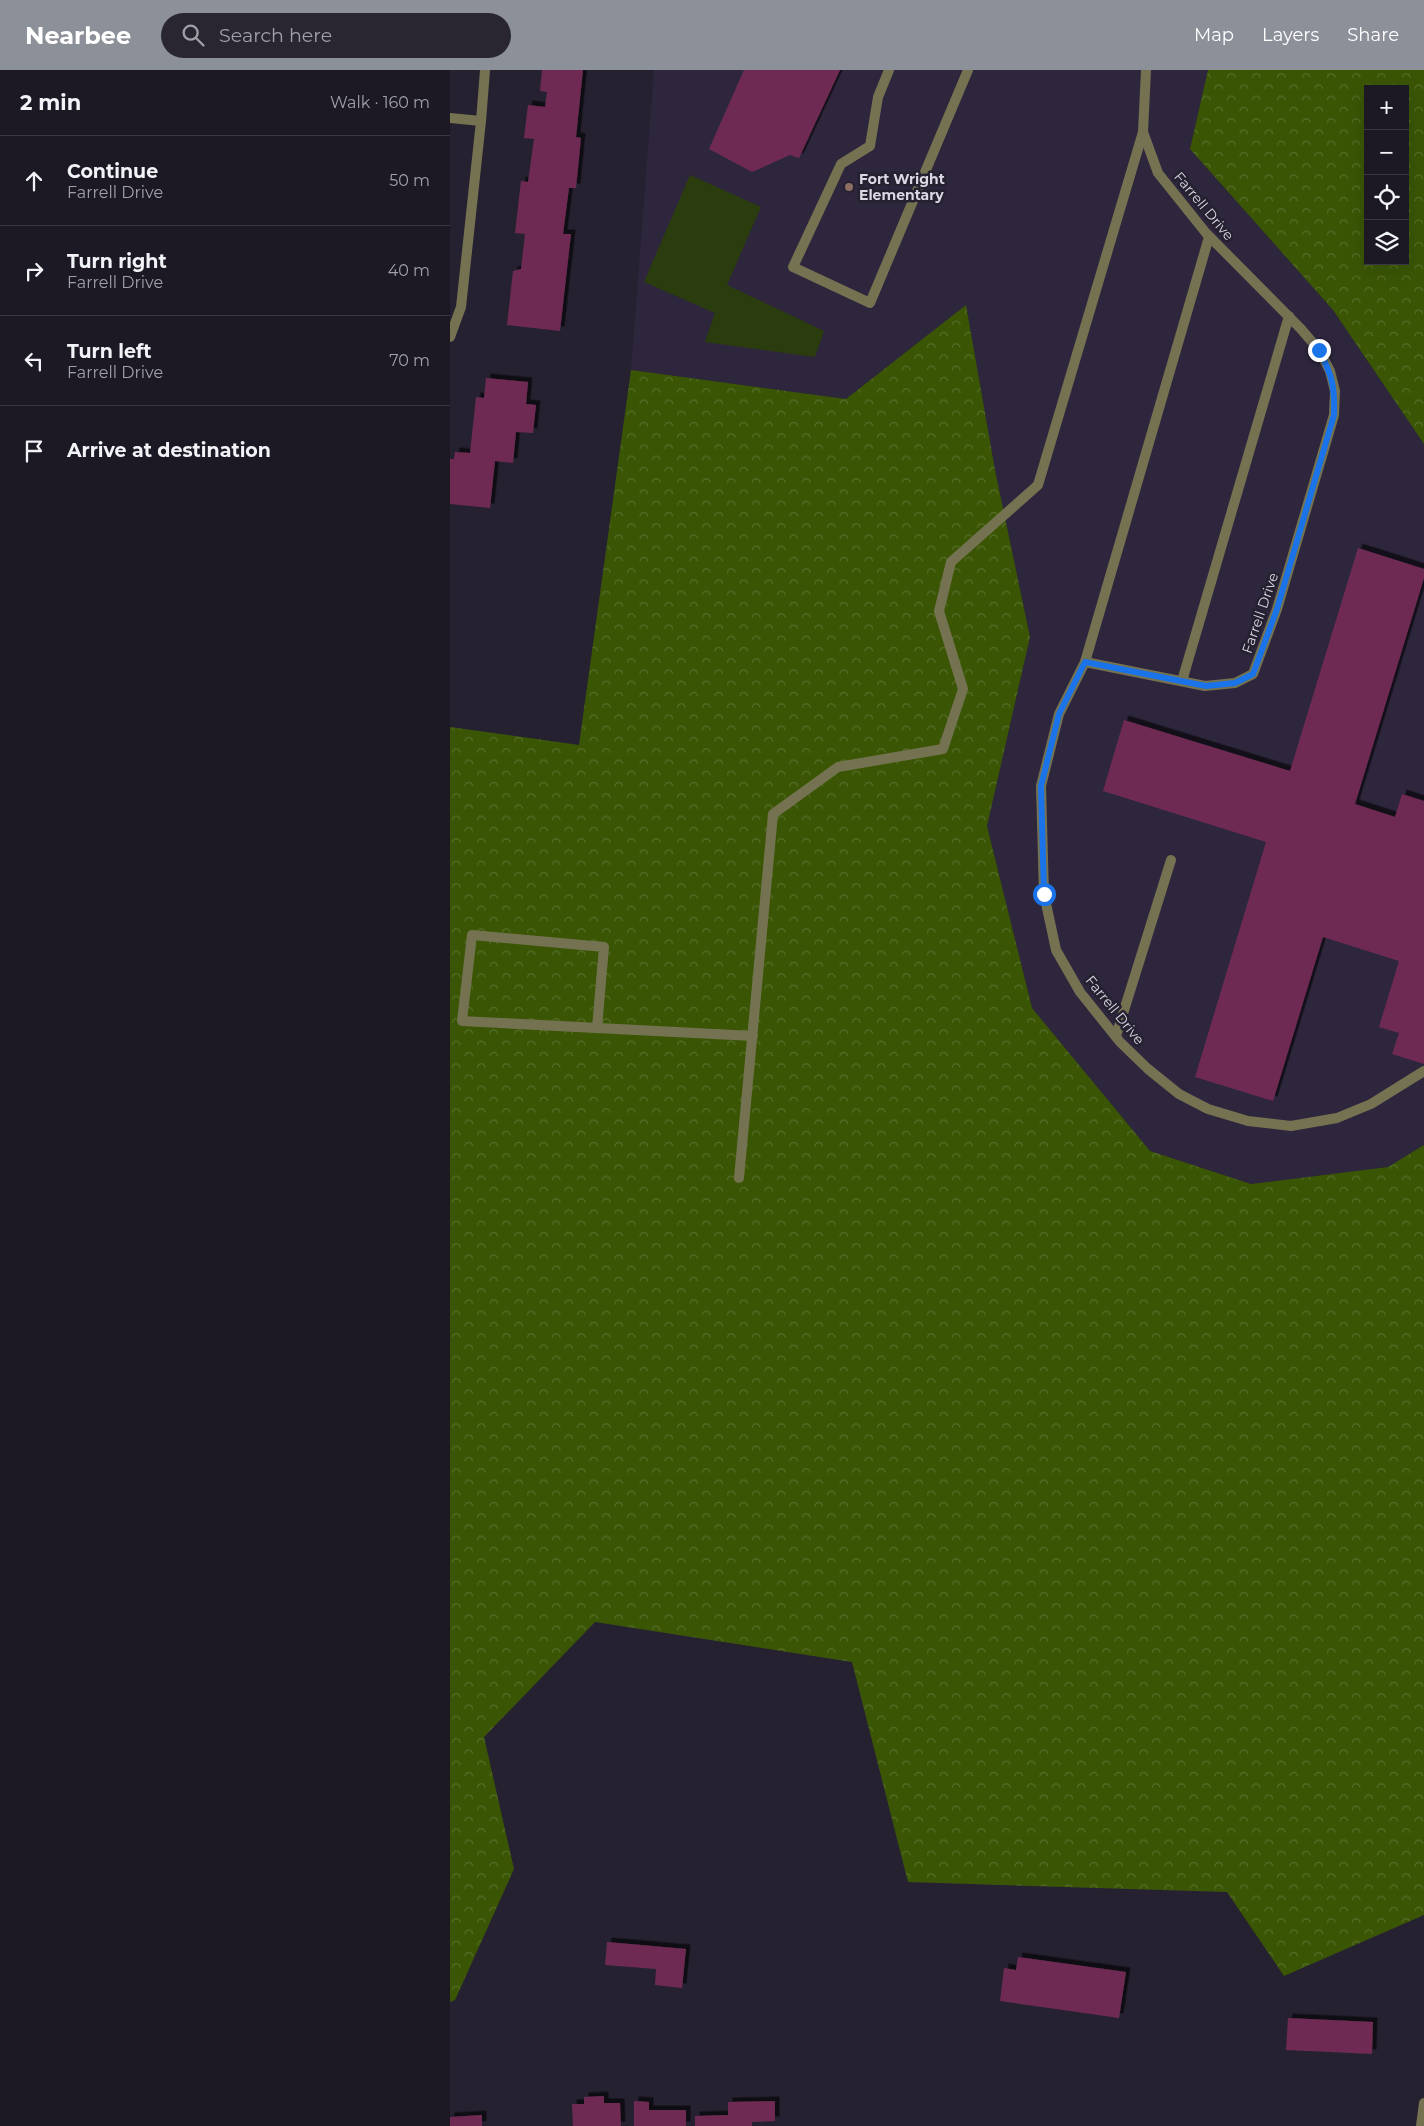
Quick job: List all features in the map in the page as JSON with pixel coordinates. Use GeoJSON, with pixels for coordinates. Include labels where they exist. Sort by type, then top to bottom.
{"type":"FeatureCollection","features":[{"type":"Feature","properties":{"kind":"street"},"geometry":{"type":"LineString","coordinates":[[450,337],[461,307],[485,70]]}},
{"type":"Feature","properties":{"kind":"street"},"geometry":{"type":"LineString","coordinates":[[889,70],[878,98],[870,146],[841,164],[793,267],[870,303],[968,70]]}},
{"type":"Feature","properties":{"kind":"street","name":"Farrell Drive"},"geometry":{"type":"LineString","coordinates":[[1146,70],[1143,132],[1158,173],[1209,237],[1289,316],[1319,350],[1330,371],[1335,390],[1334,415],[1283,591],[1253,674],[1235,683],[1206,686],[1085,662],[1059,714],[1041,786],[1044,894],[1056,950],[1080,992],[1116,1036],[1148,1069],[1180,1094],[1208,1108],[1248,1121],[1291,1126],[1337,1118],[1371,1104],[1424,1072]]}},
{"type":"Feature","properties":{"kind":"street"},"geometry":{"type":"LineString","coordinates":[[450,118],[481,121]]}},
{"type":"Feature","properties":{"kind":"street"},"geometry":{"type":"LineString","coordinates":[[739,1178],[773,814],[838,767],[943,749],[962,689],[940,612],[950,562],[1038,485],[1143,132]]}},
{"type":"Feature","properties":{"kind":"street"},"geometry":{"type":"LineString","coordinates":[[1085,662],[1209,237]]}},
{"type":"Feature","properties":{"kind":"street"},"geometry":{"type":"LineString","coordinates":[[1182,681],[1289,316]]}},
{"type":"Feature","properties":{"kind":"street"},"geometry":{"type":"LineString","coordinates":[[1116,1036],[1171,860]]}},
{"type":"Feature","properties":{"kind":"street"},"geometry":{"type":"LineString","coordinates":[[597,1028],[604,947],[472,935],[462,1021],[597,1028],[753,1036]]}},
{"type":"Feature","properties":{"kind":"street"},"geometry":{"type":"LineString","coordinates":[[1422,2126],[1424,2103]]}},
{"type":"Feature","properties":{"kind":"shaded area"},"geometry":{"type":"Polygon","coordinates":[[[654,70],[1208,70],[1190,149],[1333,310],[1424,444],[1424,1145],[1388,1167],[1251,1184],[1150,1151],[1032,1008],[987,826],[1030,637],[995,470],[966,305],[846,399],[631,370],[654,70]]]}},
{"type":"Feature","properties":{"kind":"green space"},"geometry":{"type":"Polygon","coordinates":[[[1208,70],[1424,70],[1424,444],[1333,310],[1190,149],[1208,70]]]}},
{"type":"Feature","properties":{"kind":"green space"},"geometry":{"type":"Polygon","coordinates":[[[690,175],[761,207],[727,285],[824,331],[815,357],[705,342],[715,313],[644,282],[690,175]]]}},
{"type":"Feature","properties":{"kind":"green space"},"geometry":{"type":"Polygon","coordinates":[[[966,305],[995,470],[1030,637],[987,826],[1032,1008],[1150,1151],[1251,1184],[1388,1167],[1424,1145],[1424,1915],[1284,1976],[1227,1892],[908,1882],[852,1662],[595,1622],[484,1737],[514,1869],[455,2000],[450,2002],[450,727],[579,745],[631,370],[846,399],[966,305]]]}},
{"type":"Feature","properties":{"kind":"building"},"geometry":{"type":"Polygon","coordinates":[[[542,70],[583,70],[576,137],[581,138],[576,188],[569,188],[563,234],[571,234],[560,331],[507,325],[513,271],[521,269],[525,234],[515,233],[521,181],[528,182],[534,139],[524,138],[528,105],[545,107],[547,92],[540,91],[542,70]]]}},
{"type":"Feature","properties":{"kind":"building"},"geometry":{"type":"Polygon","coordinates":[[[744,70],[840,70],[799,158],[790,155],[752,172],[709,149],[744,70]]]}},
{"type":"Feature","properties":{"kind":"building"},"geometry":{"type":"Polygon","coordinates":[[[486,378],[528,382],[526,404],[536,405],[533,433],[516,432],[513,463],[495,461],[490,508],[450,504],[450,459],[454,459],[455,452],[470,453],[476,397],[484,398],[486,378]]]}},
{"type":"Feature","properties":{"kind":"building"},"geometry":{"type":"Polygon","coordinates":[[[1358,548],[1424,569],[1424,578],[1355,804],[1395,817],[1402,794],[1424,801],[1424,1064],[1392,1054],[1399,1033],[1379,1027],[1399,961],[1323,937],[1273,1101],[1195,1077],[1266,842],[1103,791],[1124,720],[1290,771],[1358,548]]]}},
{"type":"Feature","properties":{"kind":"building"},"geometry":{"type":"Polygon","coordinates":[[[607,1942],[686,1949],[682,1988],[655,1985],[656,1969],[605,1965],[607,1942]]]}},
{"type":"Feature","properties":{"kind":"building"},"geometry":{"type":"Polygon","coordinates":[[[1018,1957],[1126,1972],[1119,2018],[1000,2001],[1004,1968],[1016,1970],[1018,1957]]]}},
{"type":"Feature","properties":{"kind":"building"},"geometry":{"type":"Polygon","coordinates":[[[1288,2018],[1373,2022],[1372,2054],[1286,2050],[1288,2018]]]}},
{"type":"Feature","properties":{"kind":"building"},"geometry":{"type":"Polygon","coordinates":[[[604,2096],[604,2103],[620,2103],[621,2126],[573,2126],[572,2104],[584,2104],[584,2097],[604,2096]]]}},
{"type":"Feature","properties":{"kind":"building"},"geometry":{"type":"Polygon","coordinates":[[[634,2101],[649,2102],[649,2110],[686,2110],[686,2126],[634,2126],[634,2101]]]}},
{"type":"Feature","properties":{"kind":"building"},"geometry":{"type":"Polygon","coordinates":[[[775,2101],[775,2121],[752,2122],[752,2126],[695,2126],[695,2116],[728,2115],[728,2102],[775,2101]]]}},
{"type":"Feature","properties":{"kind":"building"},"geometry":{"type":"Polygon","coordinates":[[[482,2115],[482,2126],[450,2126],[450,2117],[482,2115]]]}},
{"type":"Feature","properties":{"kind":"place","name":"Fort Wright Elementary"},"geometry":{"type":"Point","coordinates":[849,187]}},
{"type":"Feature","properties":{"kind":"route"},"geometry":{"type":"LineString","coordinates":[[1044,894],[1041,786],[1059,714],[1085,662],[1206,686],[1235,683],[1253,674],[1277,609],[1334,415],[1335,390],[1330,371],[1319,350]]}}]}
